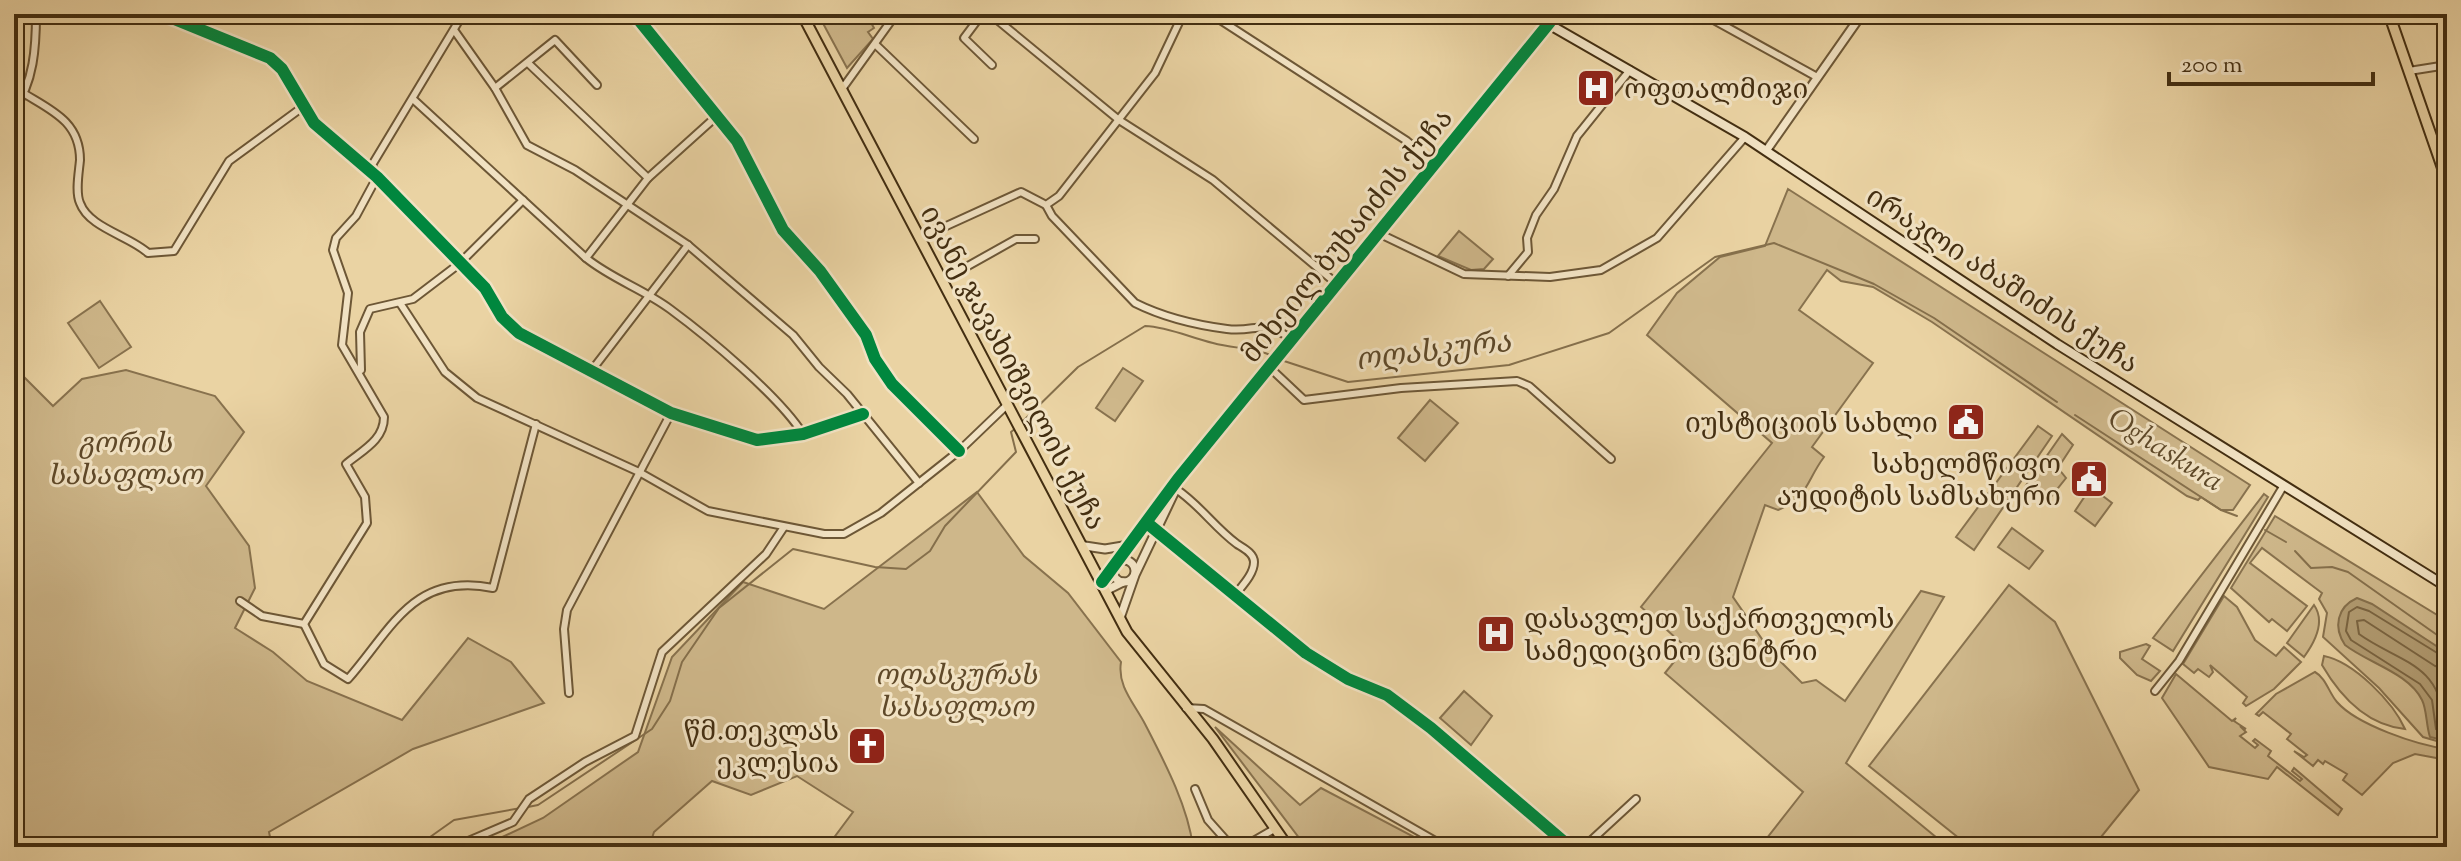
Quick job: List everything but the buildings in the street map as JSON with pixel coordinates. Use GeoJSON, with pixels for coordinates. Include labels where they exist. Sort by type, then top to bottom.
{"type":"FeatureCollection","features":[{"type":"Feature","properties":{"kind":"main road","name":"ივანე ჯავახიშვილის ქუჩა"},"geometry":{"type":"LineString","coordinates":[[802,14],[1085,546],[1120,618],[1137,646],[1288,847]]}},
{"type":"Feature","properties":{"kind":"main road","name":"ირაკლი აბაშიძის ქუჩა"},"geometry":{"type":"LineString","coordinates":[[1531,14],[1550,22],[1745,137],[2057,344],[2447,587]]}},
{"type":"Feature","properties":{"kind":"main road"},"geometry":{"type":"LineString","coordinates":[[2389,14],[2447,181]]}},
{"type":"Feature","properties":{"kind":"street"},"geometry":{"type":"LineString","coordinates":[[14,109],[25,95],[36,41],[36,14]]}},
{"type":"Feature","properties":{"kind":"street"},"geometry":{"type":"LineString","coordinates":[[162,14],[270,58],[282,69],[314,123],[377,177],[485,288],[502,317],[519,333],[671,413],[757,440],[803,434],[863,414]]}},
{"type":"Feature","properties":{"kind":"street"},"geometry":{"type":"LineString","coordinates":[[372,165],[414,100],[463,14]]}},
{"type":"Feature","properties":{"kind":"street"},"geometry":{"type":"LineString","coordinates":[[634,14],[737,141],[783,230],[820,271],[866,335],[875,359],[892,384],[959,451]]}},
{"type":"Feature","properties":{"kind":"street"},"geometry":{"type":"LineString","coordinates":[[842,89],[896,14]]}},
{"type":"Feature","properties":{"kind":"street"},"geometry":{"type":"LineString","coordinates":[[982,14],[964,38],[992,65]]}},
{"type":"Feature","properties":{"kind":"street"},"geometry":{"type":"LineString","coordinates":[[990,14],[1119,120],[1213,180],[1337,284]]}},
{"type":"Feature","properties":{"kind":"street"},"geometry":{"type":"LineString","coordinates":[[1046,205],[1059,196],[1084,169],[1155,73],[1183,14]]}},
{"type":"Feature","properties":{"kind":"street"},"geometry":{"type":"LineString","coordinates":[[1211,14],[1407,141],[1435,164]]}},
{"type":"Feature","properties":{"kind":"street"},"geometry":{"type":"LineString","coordinates":[[1703,14],[1817,77]]}},
{"type":"Feature","properties":{"kind":"street"},"geometry":{"type":"LineString","coordinates":[[1766,151],[1862,14]]}},
{"type":"Feature","properties":{"kind":"street","name":"მიხეილ ბუხაიძის ქუჩა"},"geometry":{"type":"LineString","coordinates":[[1104,586],[1116,563],[1178,479],[1550,22]]}},
{"type":"Feature","properties":{"kind":"street"},"geometry":{"type":"LineString","coordinates":[[454,30],[495,88],[527,145],[575,170],[688,245],[793,335],[919,483]]}},
{"type":"Feature","properties":{"kind":"street"},"geometry":{"type":"LineString","coordinates":[[495,88],[555,40],[597,85]]}},
{"type":"Feature","properties":{"kind":"street"},"geometry":{"type":"LineString","coordinates":[[875,44],[974,139]]}},
{"type":"Feature","properties":{"kind":"street"},"geometry":{"type":"LineString","coordinates":[[528,63],[648,178]]}},
{"type":"Feature","properties":{"kind":"street"},"geometry":{"type":"LineString","coordinates":[[2409,71],[2447,65]]}},
{"type":"Feature","properties":{"kind":"street"},"geometry":{"type":"LineString","coordinates":[[1508,276],[1528,252],[1527,238],[1536,215],[1554,189],[1577,136],[1631,69]]}},
{"type":"Feature","properties":{"kind":"street"},"geometry":{"type":"LineString","coordinates":[[14,87],[52,109],[73,128],[80,152],[79,203],[93,220],[135,241],[148,253],[174,251],[229,161],[304,106]]}},
{"type":"Feature","properties":{"kind":"street"},"geometry":{"type":"LineString","coordinates":[[414,100],[586,258],[609,276],[670,309],[788,411],[803,434]]}},
{"type":"Feature","properties":{"kind":"street"},"geometry":{"type":"LineString","coordinates":[[586,258],[631,205],[648,178],[718,115]]}},
{"type":"Feature","properties":{"kind":"street"},"geometry":{"type":"LineString","coordinates":[[1378,233],[1464,274],[1550,277],[1601,270],[1657,238],[1745,137]]}},
{"type":"Feature","properties":{"kind":"street"},"geometry":{"type":"LineString","coordinates":[[362,164],[372,165]]}},
{"type":"Feature","properties":{"kind":"street"},"geometry":{"type":"LineString","coordinates":[[372,165],[377,177]]}},
{"type":"Feature","properties":{"kind":"street"},"geometry":{"type":"LineString","coordinates":[[304,624],[367,523],[365,497],[346,464],[378,439],[384,429],[384,417],[361,372],[342,345],[342,324],[349,308],[348,293],[333,250],[336,238],[356,216],[377,177]]}},
{"type":"Feature","properties":{"kind":"street"},"geometry":{"type":"LineString","coordinates":[[920,238],[1021,192],[1039,198],[1052,216],[1109,271],[1135,303],[1152,312],[1230,330],[1264,325],[1276,328],[1292,340]]}},
{"type":"Feature","properties":{"kind":"street"},"geometry":{"type":"LineString","coordinates":[[361,372],[360,332],[366,314],[377,306],[413,299],[459,264],[523,200]]}},
{"type":"Feature","properties":{"kind":"street"},"geometry":{"type":"LineString","coordinates":[[943,280],[1016,239],[1035,239]]}},
{"type":"Feature","properties":{"kind":"street"},"geometry":{"type":"LineString","coordinates":[[592,370],[688,245]]}},
{"type":"Feature","properties":{"kind":"street"},"geometry":{"type":"LineString","coordinates":[[400,303],[445,372],[477,398],[639,472],[708,511],[824,534],[844,534],[881,513],[959,451],[1008,404]]}},
{"type":"Feature","properties":{"kind":"street"},"geometry":{"type":"LineString","coordinates":[[1271,365],[1304,400],[1401,388],[1517,381],[1529,386],[1611,459]]}},
{"type":"Feature","properties":{"kind":"street"},"geometry":{"type":"LineString","coordinates":[[569,693],[564,629],[567,610],[671,413]]}},
{"type":"Feature","properties":{"kind":"street"},"geometry":{"type":"LineString","coordinates":[[304,624],[324,664],[348,679],[405,608],[425,594],[456,584],[493,588],[536,424]]}},
{"type":"Feature","properties":{"kind":"street","name":"მიხეილ ბუხაიძის ქუჩა"},"geometry":{"type":"LineString","coordinates":[[1120,618],[1135,575],[1178,479]]}},
{"type":"Feature","properties":{"kind":"street"},"geometry":{"type":"LineString","coordinates":[[2155,691],[2172,671],[2284,485]]}},
{"type":"Feature","properties":{"kind":"street"},"geometry":{"type":"LineString","coordinates":[[1176,489],[1209,514],[1222,533],[1252,555],[1251,574],[1235,595]]}},
{"type":"Feature","properties":{"kind":"street"},"geometry":{"type":"LineString","coordinates":[[1147,523],[1306,653],[1348,679],[1387,695],[1431,728],[1570,847]]}},
{"type":"Feature","properties":{"kind":"street"},"geometry":{"type":"LineString","coordinates":[[454,847],[513,822],[529,799],[585,762],[635,736],[662,652],[766,554],[784,527]]}},
{"type":"Feature","properties":{"kind":"street"},"geometry":{"type":"LineString","coordinates":[[1085,546],[1105,549],[1129,545]]}},
{"type":"Feature","properties":{"kind":"street"},"geometry":{"type":"LineString","coordinates":[[1104,586],[1123,582],[1135,575],[1132,563],[1125,560],[1116,563],[1113,573],[1123,582]]}},
{"type":"Feature","properties":{"kind":"street"},"geometry":{"type":"LineString","coordinates":[[240,601],[262,616],[304,624]]}},
{"type":"Feature","properties":{"kind":"street"},"geometry":{"type":"LineString","coordinates":[[1186,708],[1204,709],[1446,847]]}},
{"type":"Feature","properties":{"kind":"street"},"geometry":{"type":"LineString","coordinates":[[1195,789],[1208,820],[1232,847]]}},
{"type":"Feature","properties":{"kind":"street"},"geometry":{"type":"LineString","coordinates":[[1584,847],[1636,799]]}},
{"type":"Feature","properties":{"kind":"street"},"geometry":{"type":"LineString","coordinates":[[1243,847],[1276,828]]}},
{"type":"Feature","properties":{"kind":"green space"},"geometry":{"type":"Polygon","coordinates":[[[818,14],[866,14],[874,28],[868,32],[873,39],[847,68],[818,14]]]}},
{"type":"Feature","properties":{"kind":"green space"},"geometry":{"type":"Polygon","coordinates":[[[1788,189],[2250,485],[2233,510],[2221,510],[2201,497],[2198,500],[2187,496],[1932,322],[1873,287],[1841,281],[1827,270],[1799,310],[1873,363],[1812,447],[1824,457],[1801,494],[1778,510],[1765,505],[1733,597],[1771,652],[1802,683],[1816,680],[1845,701],[1921,591],[1944,597],[1846,763],[1948,847],[1760,847],[1803,792],[1665,673],[1686,647],[1641,607],[1772,443],[1647,335],[1677,293],[1720,257],[1765,246],[1788,189]]]}},
{"type":"Feature","properties":{"kind":"green space"},"geometry":{"type":"Polygon","coordinates":[[[1459,231],[1493,259],[1484,269],[1471,270],[1438,256],[1459,231]]]}},
{"type":"Feature","properties":{"kind":"green space"},"geometry":{"type":"Polygon","coordinates":[[[100,301],[131,347],[99,368],[68,323],[100,301]]]}},
{"type":"Feature","properties":{"kind":"green space","name":"გორის სასაფლაო"},"geometry":{"type":"Polygon","coordinates":[[[14,367],[53,406],[82,379],[126,370],[215,396],[244,432],[206,486],[249,546],[255,588],[235,628],[273,652],[307,681],[402,720],[468,638],[511,662],[544,703],[413,749],[269,832],[272,847],[14,847],[14,367]]]}},
{"type":"Feature","properties":{"kind":"green space"},"geometry":{"type":"Polygon","coordinates":[[[1123,368],[1143,381],[1115,421],[1096,408],[1123,368]]]}},
{"type":"Feature","properties":{"kind":"green space"},"geometry":{"type":"Polygon","coordinates":[[[1430,400],[1458,423],[1425,461],[1398,438],[1430,400]]]}},
{"type":"Feature","properties":{"kind":"green space"},"geometry":{"type":"Polygon","coordinates":[[[2038,426],[2052,436],[1974,550],[1956,537],[2038,426]]]}},
{"type":"Feature","properties":{"kind":"green space"},"geometry":{"type":"Polygon","coordinates":[[[2062,434],[2073,445],[2058,468],[2066,478],[2046,503],[2025,487],[2062,434]]]}},
{"type":"Feature","properties":{"kind":"green space"},"geometry":{"type":"Polygon","coordinates":[[[2091,487],[2112,503],[2095,526],[2075,511],[2091,487]]]}},
{"type":"Feature","properties":{"kind":"green space","name":"ოღასკურას სასაფლაო"},"geometry":{"type":"Polygon","coordinates":[[[977,492],[1024,556],[1068,593],[1121,662],[1124,687],[1174,784],[1193,847],[827,847],[853,812],[797,776],[751,795],[712,781],[654,832],[649,847],[481,847],[543,818],[638,752],[672,657],[743,582],[824,609],[977,492]]]}},
{"type":"Feature","properties":{"kind":"green space"},"geometry":{"type":"Polygon","coordinates":[[[2264,494],[2268,497],[2173,651],[2153,638],[2264,494]]]}},
{"type":"Feature","properties":{"kind":"green space"},"geometry":{"type":"Polygon","coordinates":[[[2275,516],[2447,621],[2447,744],[2423,737],[2379,688],[2323,637],[2327,613],[2319,599],[2322,593],[2262,548],[2250,563],[2307,606],[2287,631],[2272,619],[2269,622],[2231,588],[2275,516]]]}},
{"type":"Feature","properties":{"kind":"green space"},"geometry":{"type":"Polygon","coordinates":[[[2012,528],[2043,551],[2029,569],[1998,547],[2012,528]]]}},
{"type":"Feature","properties":{"kind":"green space"},"geometry":{"type":"Polygon","coordinates":[[[2009,585],[2055,622],[2139,790],[2093,847],[1970,847],[1869,766],[2009,585]]]}},
{"type":"Feature","properties":{"kind":"green space"},"geometry":{"type":"Polygon","coordinates":[[[2224,596],[2237,607],[2255,640],[2276,656],[2284,647],[2301,662],[2274,689],[2246,706],[2243,703],[2247,697],[2210,665],[2213,672],[2209,677],[2198,669],[2194,673],[2183,664],[2224,596]]]}},
{"type":"Feature","properties":{"kind":"green space"},"geometry":{"type":"Polygon","coordinates":[[[2314,605],[2319,625],[2304,657],[2287,643],[2314,605]]]}},
{"type":"Feature","properties":{"kind":"green space"},"geometry":{"type":"Polygon","coordinates":[[[2146,644],[2150,646],[2142,659],[2160,671],[2151,681],[2137,675],[2120,658],[2120,652],[2146,644]]]}},
{"type":"Feature","properties":{"kind":"green space"},"geometry":{"type":"Polygon","coordinates":[[[2324,656],[2360,675],[2392,707],[2405,729],[2378,722],[2346,698],[2322,665],[2324,656]]]}},
{"type":"Feature","properties":{"kind":"green space"},"geometry":{"type":"Polygon","coordinates":[[[2315,672],[2337,702],[2358,718],[2388,733],[2447,749],[2447,760],[2415,754],[2393,763],[2362,795],[2343,780],[2347,774],[2325,761],[2323,764],[2318,760],[2313,766],[2294,751],[2304,757],[2307,755],[2287,739],[2291,734],[2263,712],[2259,716],[2256,714],[2276,694],[2315,672]]]}},
{"type":"Feature","properties":{"kind":"green space"},"geometry":{"type":"Polygon","coordinates":[[[2176,674],[2232,721],[2236,718],[2234,721],[2246,729],[2240,726],[2246,732],[2240,736],[2255,748],[2258,745],[2253,741],[2255,739],[2271,751],[2268,756],[2300,781],[2302,779],[2292,771],[2294,768],[2342,809],[2338,815],[2277,767],[2268,779],[2209,767],[2162,698],[2176,674]]]}},
{"type":"Feature","properties":{"kind":"green space"},"geometry":{"type":"Polygon","coordinates":[[[1464,691],[1492,716],[1471,745],[1440,718],[1464,691]]]}},
{"type":"Feature","properties":{"kind":"green space"},"geometry":{"type":"Polygon","coordinates":[[[1215,727],[1300,805],[1321,788],[1418,839],[1417,847],[1306,847],[1215,727]]]}},
{"type":"Feature","properties":{"kind":"water"},"geometry":{"type":"Polygon","coordinates":[[[2357,598],[2372,604],[2447,653],[2447,741],[2430,737],[2422,700],[2408,683],[2345,645],[2339,631],[2339,618],[2345,607],[2357,598]]]}},
{"type":"Feature","properties":{"kind":"waterway","name":"ოღასკურა"},"geometry":{"type":"LineString","coordinates":[[1281,360],[1348,382],[1509,365],[1609,333],[1715,257],[1774,243],[1874,284],[1934,318],[2057,402]]}},
{"type":"Feature","properties":{"kind":"waterway","name":"ოღასკურა"},"geometry":{"type":"LineString","coordinates":[[1020,424],[1078,367],[1145,326],[1275,357]]}},
{"type":"Feature","properties":{"kind":"waterway","name":"Oghaskura"},"geometry":{"type":"LineString","coordinates":[[2075,415],[2221,510],[2237,516]]}},
{"type":"Feature","properties":{"kind":"waterway","name":"ოღასკურა"},"geometry":{"type":"LineString","coordinates":[[528,807],[538,805],[652,729],[670,701],[682,662],[719,608],[793,549],[875,567],[906,569],[930,551],[945,526],[1016,452],[1011,432],[1016,428]]}},
{"type":"Feature","properties":{"kind":"waterway","name":"Oghaskura"},"geometry":{"type":"LineString","coordinates":[[2265,530],[2286,542]]}},
{"type":"Feature","properties":{"kind":"waterway","name":"Oghaskura"},"geometry":{"type":"LineString","coordinates":[[2295,551],[2311,568],[2332,567],[2348,572],[2447,642]]}},
{"type":"Feature","properties":{"kind":"waterway","name":"ოღასკურა"},"geometry":{"type":"LineString","coordinates":[[416,847],[454,820],[521,808]]}},
{"type":"Feature","properties":{"kind":"cycle path"},"geometry":{"type":"LineString","coordinates":[[162,14],[270,58],[282,69],[314,123],[377,177],[485,288],[502,317],[519,333],[671,413],[757,440],[803,434],[863,414]]}},
{"type":"Feature","properties":{"kind":"cycle path"},"geometry":{"type":"LineString","coordinates":[[634,14],[737,141],[783,230],[820,271],[866,335],[875,359],[892,384],[959,451]]}},
{"type":"Feature","properties":{"kind":"cycle path"},"geometry":{"type":"LineString","coordinates":[[1102,582],[1178,479],[1550,22]]}},
{"type":"Feature","properties":{"kind":"cycle path"},"geometry":{"type":"LineString","coordinates":[[1147,523],[1306,653],[1348,679],[1387,695],[1431,728],[1570,847]]}},
{"type":"Feature","properties":{"kind":"place","name":"ოფთალმიჯი"},"geometry":{"type":"Point","coordinates":[1596,88]}},
{"type":"Feature","properties":{"kind":"place","name":"იუსტიციის სახლი"},"geometry":{"type":"Point","coordinates":[1966,422]}},
{"type":"Feature","properties":{"kind":"place","name":"სახელმწიფო აუდიტის სამსახური"},"geometry":{"type":"Point","coordinates":[2089,479]}},
{"type":"Feature","properties":{"kind":"place","name":"დასავლეთ საქართველოს სამედიცინო ცენტრი"},"geometry":{"type":"Point","coordinates":[1496,634]}},
{"type":"Feature","properties":{"kind":"place","name":"წმ.თეკლას ეკლესია"},"geometry":{"type":"Point","coordinates":[867,746]}}]}
